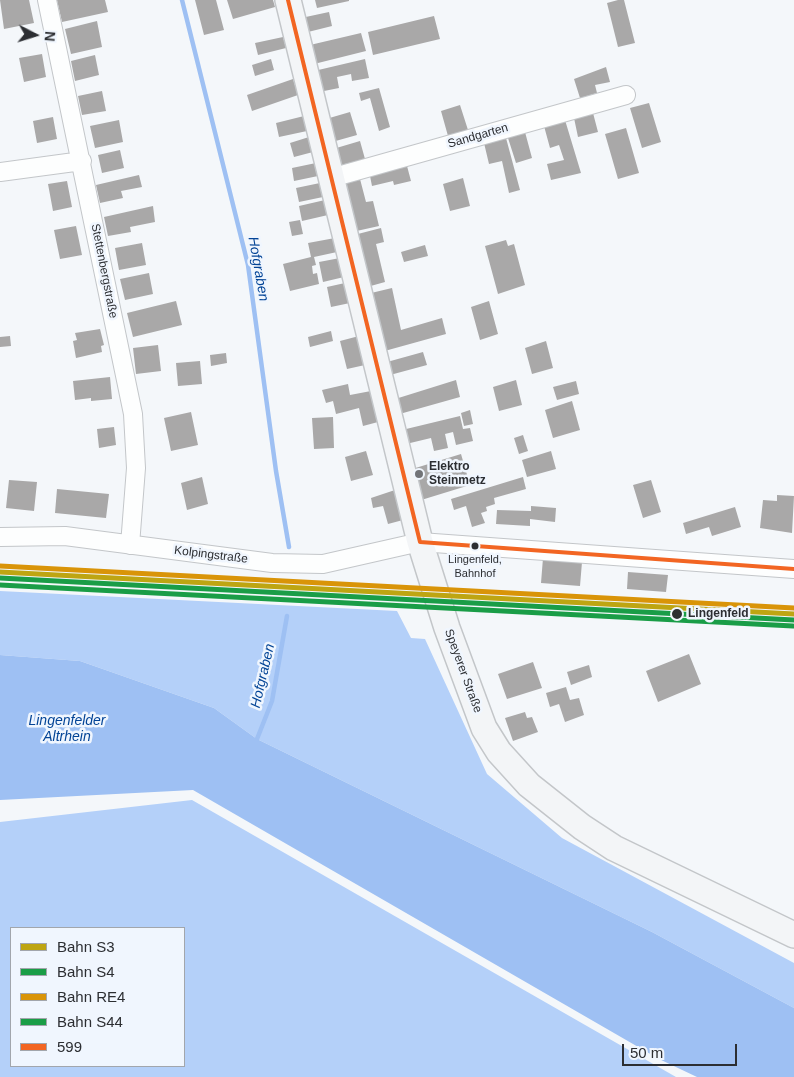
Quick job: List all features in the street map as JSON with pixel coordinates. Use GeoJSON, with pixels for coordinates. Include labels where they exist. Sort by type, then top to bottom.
{"type":"FeatureCollection","features":[{"type":"Feature","properties":{"kind":"main road","name":"Speyerer Straße"},"geometry":{"type":"LineString","coordinates":[[288,0],[420,542],[447,628],[484,728],[511,766],[555,808],[614,848],[794,935]]}},
{"type":"Feature","properties":{"kind":"street","name":"Stettenbergstraße"},"geometry":{"type":"LineString","coordinates":[[47,0],[134,414],[136,468],[130,545]]}},
{"type":"Feature","properties":{"kind":"street","name":"Sandgarten"},"geometry":{"type":"LineString","coordinates":[[330,178],[626,95]]}},
{"type":"Feature","properties":{"kind":"street"},"geometry":{"type":"LineString","coordinates":[[0,172],[82,161]]}},
{"type":"Feature","properties":{"kind":"street","name":"Kolpingstraße"},"geometry":{"type":"LineString","coordinates":[[0,537],[65,536],[272,563],[323,564],[420,542],[794,569]]}},
{"type":"Feature","properties":{"kind":"shaded area"},"geometry":{"type":"Polygon","coordinates":[[[0,591],[397,611],[411,638],[425,639],[487,774],[562,838],[794,963],[794,1008],[652,932],[257,739],[214,708],[80,661],[0,655],[0,591]]]}},
{"type":"Feature","properties":{"kind":"shaded area"},"geometry":{"type":"Polygon","coordinates":[[[192,800],[676,1077],[0,1077],[0,822],[192,800]]]}},
{"type":"Feature","properties":{"kind":"water","name":"Lingenfelder Altrhein"},"geometry":{"type":"Polygon","coordinates":[[[0,655],[80,661],[214,708],[257,739],[652,932],[794,1008],[794,1077],[697,1077],[659,1059],[193,790],[0,800],[0,655]]]}},
{"type":"Feature","properties":{"kind":"building"},"geometry":{"type":"Polygon","coordinates":[[[0,0],[29,0],[34,23],[4,29],[0,0]]]}},
{"type":"Feature","properties":{"kind":"building"},"geometry":{"type":"Polygon","coordinates":[[[57,0],[105,0],[108,12],[62,22],[57,0]]]}},
{"type":"Feature","properties":{"kind":"building"},"geometry":{"type":"Polygon","coordinates":[[[195,0],[216,0],[224,30],[204,35],[195,0]]]}},
{"type":"Feature","properties":{"kind":"building"},"geometry":{"type":"Polygon","coordinates":[[[227,0],[273,0],[275,7],[233,19],[227,0]]]}},
{"type":"Feature","properties":{"kind":"building"},"geometry":{"type":"Polygon","coordinates":[[[315,0],[349,0],[349,1],[317,8],[315,0]]]}},
{"type":"Feature","properties":{"kind":"building"},"geometry":{"type":"Polygon","coordinates":[[[624,0],[635,43],[618,47],[607,3],[624,0]]]}},
{"type":"Feature","properties":{"kind":"building"},"geometry":{"type":"Polygon","coordinates":[[[329,12],[332,26],[304,33],[301,18],[329,12]]]}},
{"type":"Feature","properties":{"kind":"building"},"geometry":{"type":"Polygon","coordinates":[[[434,16],[440,39],[373,55],[368,32],[434,16]]]}},
{"type":"Feature","properties":{"kind":"building"},"geometry":{"type":"Polygon","coordinates":[[[97,21],[102,47],[71,54],[65,29],[97,21]]]}},
{"type":"Feature","properties":{"kind":"building"},"geometry":{"type":"Polygon","coordinates":[[[361,33],[366,51],[314,64],[310,45],[361,33]]]}},
{"type":"Feature","properties":{"kind":"building"},"geometry":{"type":"Polygon","coordinates":[[[283,37],[286,48],[258,55],[255,43],[283,37]]]}},
{"type":"Feature","properties":{"kind":"building"},"geometry":{"type":"Polygon","coordinates":[[[42,54],[46,77],[24,82],[19,58],[42,54]]]}},
{"type":"Feature","properties":{"kind":"building"},"geometry":{"type":"Polygon","coordinates":[[[95,55],[99,75],[75,81],[71,61],[95,55]]]}},
{"type":"Feature","properties":{"kind":"building"},"geometry":{"type":"Polygon","coordinates":[[[271,59],[274,70],[255,76],[252,65],[271,59]]]}},
{"type":"Feature","properties":{"kind":"building"},"geometry":{"type":"Polygon","coordinates":[[[365,59],[369,78],[352,81],[351,74],[337,77],[339,88],[319,92],[314,71],[365,59]]]}},
{"type":"Feature","properties":{"kind":"building"},"geometry":{"type":"Polygon","coordinates":[[[606,67],[610,82],[595,85],[597,93],[580,98],[574,79],[606,67]]]}},
{"type":"Feature","properties":{"kind":"building"},"geometry":{"type":"Polygon","coordinates":[[[293,79],[298,95],[252,111],[247,95],[293,79]]]}},
{"type":"Feature","properties":{"kind":"building"},"geometry":{"type":"Polygon","coordinates":[[[379,88],[390,127],[379,131],[370,98],[361,101],[359,93],[379,88]]]}},
{"type":"Feature","properties":{"kind":"building"},"geometry":{"type":"Polygon","coordinates":[[[102,91],[106,111],[82,115],[78,96],[102,91]]]}},
{"type":"Feature","properties":{"kind":"building"},"geometry":{"type":"Polygon","coordinates":[[[649,103],[661,142],[642,148],[630,108],[649,103]]]}},
{"type":"Feature","properties":{"kind":"building"},"geometry":{"type":"Polygon","coordinates":[[[460,105],[468,130],[448,136],[441,111],[460,105]]]}},
{"type":"Feature","properties":{"kind":"building"},"geometry":{"type":"Polygon","coordinates":[[[350,112],[357,135],[332,142],[326,119],[350,112]]]}},
{"type":"Feature","properties":{"kind":"building"},"geometry":{"type":"Polygon","coordinates":[[[593,113],[598,132],[578,137],[574,118],[593,113]]]}},
{"type":"Feature","properties":{"kind":"building"},"geometry":{"type":"Polygon","coordinates":[[[304,116],[307,131],[279,137],[276,123],[304,116]]]}},
{"type":"Feature","properties":{"kind":"building"},"geometry":{"type":"Polygon","coordinates":[[[53,117],[57,139],[37,143],[33,121],[53,117]]]}},
{"type":"Feature","properties":{"kind":"building"},"geometry":{"type":"Polygon","coordinates":[[[119,120],[123,142],[95,148],[90,126],[119,120]]]}},
{"type":"Feature","properties":{"kind":"building"},"geometry":{"type":"Polygon","coordinates":[[[565,120],[581,173],[551,180],[547,164],[564,160],[559,145],[550,148],[544,126],[565,120]]]}},
{"type":"Feature","properties":{"kind":"building"},"geometry":{"type":"Polygon","coordinates":[[[626,128],[639,173],[618,179],[605,134],[626,128]]]}},
{"type":"Feature","properties":{"kind":"building"},"geometry":{"type":"Polygon","coordinates":[[[525,132],[532,158],[516,163],[508,138],[525,132]]]}},
{"type":"Feature","properties":{"kind":"building"},"geometry":{"type":"Polygon","coordinates":[[[309,137],[313,152],[294,157],[290,143],[309,137]]]}},
{"type":"Feature","properties":{"kind":"building"},"geometry":{"type":"Polygon","coordinates":[[[506,138],[520,190],[509,193],[502,161],[489,164],[484,143],[506,138]]]}},
{"type":"Feature","properties":{"kind":"building"},"geometry":{"type":"Polygon","coordinates":[[[360,141],[365,159],[337,166],[333,149],[360,141]]]}},
{"type":"Feature","properties":{"kind":"building"},"geometry":{"type":"Polygon","coordinates":[[[120,150],[124,168],[102,173],[98,155],[120,150]]]}},
{"type":"Feature","properties":{"kind":"building"},"geometry":{"type":"Polygon","coordinates":[[[316,163],[318,176],[294,181],[292,168],[316,163]]]}},
{"type":"Feature","properties":{"kind":"building"},"geometry":{"type":"Polygon","coordinates":[[[407,166],[411,181],[394,185],[393,181],[372,186],[370,176],[407,166]]]}},
{"type":"Feature","properties":{"kind":"building"},"geometry":{"type":"Polygon","coordinates":[[[139,175],[142,187],[121,191],[123,198],[100,203],[96,185],[139,175]]]}},
{"type":"Feature","properties":{"kind":"building"},"geometry":{"type":"Polygon","coordinates":[[[463,178],[470,206],[450,211],[443,184],[463,178]]]}},
{"type":"Feature","properties":{"kind":"building"},"geometry":{"type":"Polygon","coordinates":[[[360,179],[366,202],[373,201],[379,226],[352,232],[342,184],[360,179]]]}},
{"type":"Feature","properties":{"kind":"building"},"geometry":{"type":"Polygon","coordinates":[[[67,181],[72,207],[53,211],[48,184],[67,181]]]}},
{"type":"Feature","properties":{"kind":"building"},"geometry":{"type":"Polygon","coordinates":[[[320,183],[323,197],[299,202],[296,188],[320,183]]]}},
{"type":"Feature","properties":{"kind":"building"},"geometry":{"type":"Polygon","coordinates":[[[325,200],[328,215],[302,221],[299,206],[325,200]]]}},
{"type":"Feature","properties":{"kind":"building"},"geometry":{"type":"Polygon","coordinates":[[[153,206],[155,222],[130,227],[131,232],[108,236],[104,217],[153,206]]]}},
{"type":"Feature","properties":{"kind":"building"},"geometry":{"type":"Polygon","coordinates":[[[300,220],[303,234],[292,236],[289,222],[300,220]]]}},
{"type":"Feature","properties":{"kind":"building"},"geometry":{"type":"Polygon","coordinates":[[[76,226],[82,255],[60,259],[54,230],[76,226]]]}},
{"type":"Feature","properties":{"kind":"building"},"geometry":{"type":"Polygon","coordinates":[[[381,228],[384,242],[376,244],[385,282],[367,287],[354,235],[381,228]]]}},
{"type":"Feature","properties":{"kind":"building"},"geometry":{"type":"Polygon","coordinates":[[[335,238],[337,252],[314,257],[316,265],[312,266],[313,274],[317,273],[319,284],[290,291],[283,264],[311,257],[308,243],[335,238]]]}},
{"type":"Feature","properties":{"kind":"building"},"geometry":{"type":"Polygon","coordinates":[[[506,240],[508,246],[514,244],[525,285],[498,294],[485,246],[506,240]]]}},
{"type":"Feature","properties":{"kind":"building"},"geometry":{"type":"Polygon","coordinates":[[[142,243],[146,265],[119,270],[115,248],[142,243]]]}},
{"type":"Feature","properties":{"kind":"building"},"geometry":{"type":"Polygon","coordinates":[[[425,245],[428,256],[404,262],[401,252],[425,245]]]}},
{"type":"Feature","properties":{"kind":"building"},"geometry":{"type":"Polygon","coordinates":[[[340,258],[344,277],[323,282],[319,262],[340,258]]]}},
{"type":"Feature","properties":{"kind":"building"},"geometry":{"type":"Polygon","coordinates":[[[149,273],[153,294],[125,300],[120,279],[149,273]]]}},
{"type":"Feature","properties":{"kind":"building"},"geometry":{"type":"Polygon","coordinates":[[[345,283],[350,303],[331,307],[327,287],[345,283]]]}},
{"type":"Feature","properties":{"kind":"building"},"geometry":{"type":"Polygon","coordinates":[[[392,288],[401,330],[442,318],[446,334],[381,352],[367,294],[392,288]]]}},
{"type":"Feature","properties":{"kind":"building"},"geometry":{"type":"Polygon","coordinates":[[[176,301],[182,325],[133,337],[127,313],[176,301]]]}},
{"type":"Feature","properties":{"kind":"building"},"geometry":{"type":"Polygon","coordinates":[[[489,301],[498,334],[480,340],[471,307],[489,301]]]}},
{"type":"Feature","properties":{"kind":"building"},"geometry":{"type":"Polygon","coordinates":[[[100,329],[104,345],[101,346],[102,352],[76,358],[73,341],[77,340],[75,333],[100,329]]]}},
{"type":"Feature","properties":{"kind":"building"},"geometry":{"type":"Polygon","coordinates":[[[331,331],[333,341],[310,347],[308,337],[331,331]]]}},
{"type":"Feature","properties":{"kind":"building"},"geometry":{"type":"Polygon","coordinates":[[[10,336],[11,346],[0,347],[0,337],[10,336]]]}},
{"type":"Feature","properties":{"kind":"building"},"geometry":{"type":"Polygon","coordinates":[[[359,336],[365,365],[347,369],[340,341],[359,336]]]}},
{"type":"Feature","properties":{"kind":"building"},"geometry":{"type":"Polygon","coordinates":[[[546,341],[553,368],[532,374],[525,348],[546,341]]]}},
{"type":"Feature","properties":{"kind":"building"},"geometry":{"type":"Polygon","coordinates":[[[158,345],[161,371],[136,374],[133,348],[158,345]]]}},
{"type":"Feature","properties":{"kind":"building"},"geometry":{"type":"Polygon","coordinates":[[[423,352],[427,365],[390,375],[387,362],[423,352]]]}},
{"type":"Feature","properties":{"kind":"building"},"geometry":{"type":"Polygon","coordinates":[[[226,353],[227,363],[211,366],[210,355],[226,353]]]}},
{"type":"Feature","properties":{"kind":"building"},"geometry":{"type":"Polygon","coordinates":[[[200,361],[202,384],[178,386],[176,363],[200,361]]]}},
{"type":"Feature","properties":{"kind":"building"},"geometry":{"type":"Polygon","coordinates":[[[110,377],[112,399],[91,401],[91,398],[75,400],[73,381],[110,377]]]}},
{"type":"Feature","properties":{"kind":"building"},"geometry":{"type":"Polygon","coordinates":[[[456,380],[460,397],[396,415],[392,400],[456,380]]]}},
{"type":"Feature","properties":{"kind":"building"},"geometry":{"type":"Polygon","coordinates":[[[516,380],[522,405],[499,411],[493,387],[516,380]]]}},
{"type":"Feature","properties":{"kind":"building"},"geometry":{"type":"Polygon","coordinates":[[[576,381],[579,394],[557,400],[553,387],[576,381]]]}},
{"type":"Feature","properties":{"kind":"building"},"geometry":{"type":"Polygon","coordinates":[[[348,384],[350,395],[371,391],[378,422],[363,426],[359,408],[336,414],[333,401],[326,403],[322,390],[348,384]]]}},
{"type":"Feature","properties":{"kind":"building"},"geometry":{"type":"Polygon","coordinates":[[[572,401],[580,430],[553,438],[545,410],[572,401]]]}},
{"type":"Feature","properties":{"kind":"building"},"geometry":{"type":"Polygon","coordinates":[[[470,410],[473,424],[464,426],[461,413],[470,410]]]}},
{"type":"Feature","properties":{"kind":"building"},"geometry":{"type":"Polygon","coordinates":[[[191,412],[198,445],[171,451],[164,418],[191,412]]]}},
{"type":"Feature","properties":{"kind":"building"},"geometry":{"type":"Polygon","coordinates":[[[460,416],[463,429],[470,428],[473,441],[456,445],[453,432],[445,434],[448,448],[434,451],[431,438],[406,444],[402,430],[460,416]]]}},
{"type":"Feature","properties":{"kind":"building"},"geometry":{"type":"Polygon","coordinates":[[[333,417],[334,448],[314,449],[312,418],[333,417]]]}},
{"type":"Feature","properties":{"kind":"building"},"geometry":{"type":"Polygon","coordinates":[[[114,427],[116,445],[99,448],[97,429],[114,427]]]}},
{"type":"Feature","properties":{"kind":"building"},"geometry":{"type":"Polygon","coordinates":[[[523,435],[528,451],[519,454],[514,438],[523,435]]]}},
{"type":"Feature","properties":{"kind":"building"},"geometry":{"type":"Polygon","coordinates":[[[366,451],[373,475],[351,481],[345,457],[366,451]]]}},
{"type":"Feature","properties":{"kind":"building"},"geometry":{"type":"Polygon","coordinates":[[[551,451],[556,469],[527,477],[522,460],[551,451]]]}},
{"type":"Feature","properties":{"kind":"building"},"geometry":{"type":"Polygon","coordinates":[[[461,454],[470,485],[418,501],[409,470],[461,454]]]}},
{"type":"Feature","properties":{"kind":"building"},"geometry":{"type":"Polygon","coordinates":[[[202,477],[208,504],[187,510],[181,483],[202,477]]]}},
{"type":"Feature","properties":{"kind":"building"},"geometry":{"type":"Polygon","coordinates":[[[523,477],[526,489],[494,498],[495,504],[486,507],[487,511],[481,513],[485,523],[472,527],[466,506],[454,510],[451,499],[523,477]]]}},
{"type":"Feature","properties":{"kind":"building"},"geometry":{"type":"Polygon","coordinates":[[[9,480],[37,482],[34,511],[6,508],[9,480]]]}},
{"type":"Feature","properties":{"kind":"building"},"geometry":{"type":"Polygon","coordinates":[[[651,480],[661,512],[643,518],[633,485],[651,480]]]}},
{"type":"Feature","properties":{"kind":"building"},"geometry":{"type":"Polygon","coordinates":[[[57,489],[109,494],[106,518],[55,513],[57,489]]]}},
{"type":"Feature","properties":{"kind":"building"},"geometry":{"type":"Polygon","coordinates":[[[395,490],[403,520],[388,524],[383,506],[373,508],[371,498],[395,490]]]}},
{"type":"Feature","properties":{"kind":"building"},"geometry":{"type":"Polygon","coordinates":[[[777,495],[794,496],[792,533],[760,528],[763,500],[777,501],[777,495]]]}},
{"type":"Feature","properties":{"kind":"building"},"geometry":{"type":"Polygon","coordinates":[[[531,506],[556,508],[555,522],[530,519],[530,526],[496,524],[497,510],[531,511],[531,506]]]}},
{"type":"Feature","properties":{"kind":"building"},"geometry":{"type":"Polygon","coordinates":[[[735,507],[741,527],[712,536],[709,527],[686,534],[683,523],[735,507]]]}},
{"type":"Feature","properties":{"kind":"building"},"geometry":{"type":"Polygon","coordinates":[[[543,558],[582,562],[580,586],[541,583],[543,558]]]}},
{"type":"Feature","properties":{"kind":"building"},"geometry":{"type":"Polygon","coordinates":[[[628,572],[668,575],[666,592],[627,589],[628,572]]]}},
{"type":"Feature","properties":{"kind":"building"},"geometry":{"type":"Polygon","coordinates":[[[689,654],[701,684],[658,702],[646,671],[689,654]]]}},
{"type":"Feature","properties":{"kind":"building"},"geometry":{"type":"Polygon","coordinates":[[[533,662],[542,688],[507,699],[498,674],[533,662]]]}},
{"type":"Feature","properties":{"kind":"building"},"geometry":{"type":"Polygon","coordinates":[[[589,665],[592,677],[571,685],[567,672],[589,665]]]}},
{"type":"Feature","properties":{"kind":"building"},"geometry":{"type":"Polygon","coordinates":[[[566,687],[570,700],[579,698],[584,715],[565,722],[559,704],[550,707],[546,693],[566,687]]]}},
{"type":"Feature","properties":{"kind":"building"},"geometry":{"type":"Polygon","coordinates":[[[525,712],[527,718],[532,717],[538,732],[513,741],[505,718],[525,712]]]}},
{"type":"Feature","properties":{"kind":"waterway","name":"Hofgraben"},"geometry":{"type":"LineString","coordinates":[[182,0],[248,265],[276,471],[289,547]]}},
{"type":"Feature","properties":{"kind":"waterway","name":"Hofgraben"},"geometry":{"type":"LineString","coordinates":[[257,739],[272,701],[287,616]]}},
{"type":"Feature","properties":{"kind":"rail line","name":"RE4"},"geometry":{"type":"LineString","coordinates":[[0,566],[794,608]]}},
{"type":"Feature","properties":{"kind":"rail line","name":"S3"},"geometry":{"type":"LineString","coordinates":[[0,572],[794,614]]}},
{"type":"Feature","properties":{"kind":"rail line","name":"S4"},"geometry":{"type":"LineString","coordinates":[[0,578],[794,620]]}},
{"type":"Feature","properties":{"kind":"rail line","name":"S44"},"geometry":{"type":"LineString","coordinates":[[0,585],[793,626]]}},
{"type":"Feature","properties":{"kind":"transit line","name":"599"},"geometry":{"type":"LineString","coordinates":[[288,0],[420,542],[794,569]]}},
{"type":"Feature","properties":{"kind":"place","name":"Elektro Steinmetz"},"geometry":{"type":"Point","coordinates":[419,474]}},
{"type":"Feature","properties":{"kind":"place","name":"Lingenfeld, Bahnhof"},"geometry":{"type":"Point","coordinates":[475,546]}},
{"type":"Feature","properties":{"kind":"place","name":"Lingenfeld"},"geometry":{"type":"Point","coordinates":[677,614]}}]}
